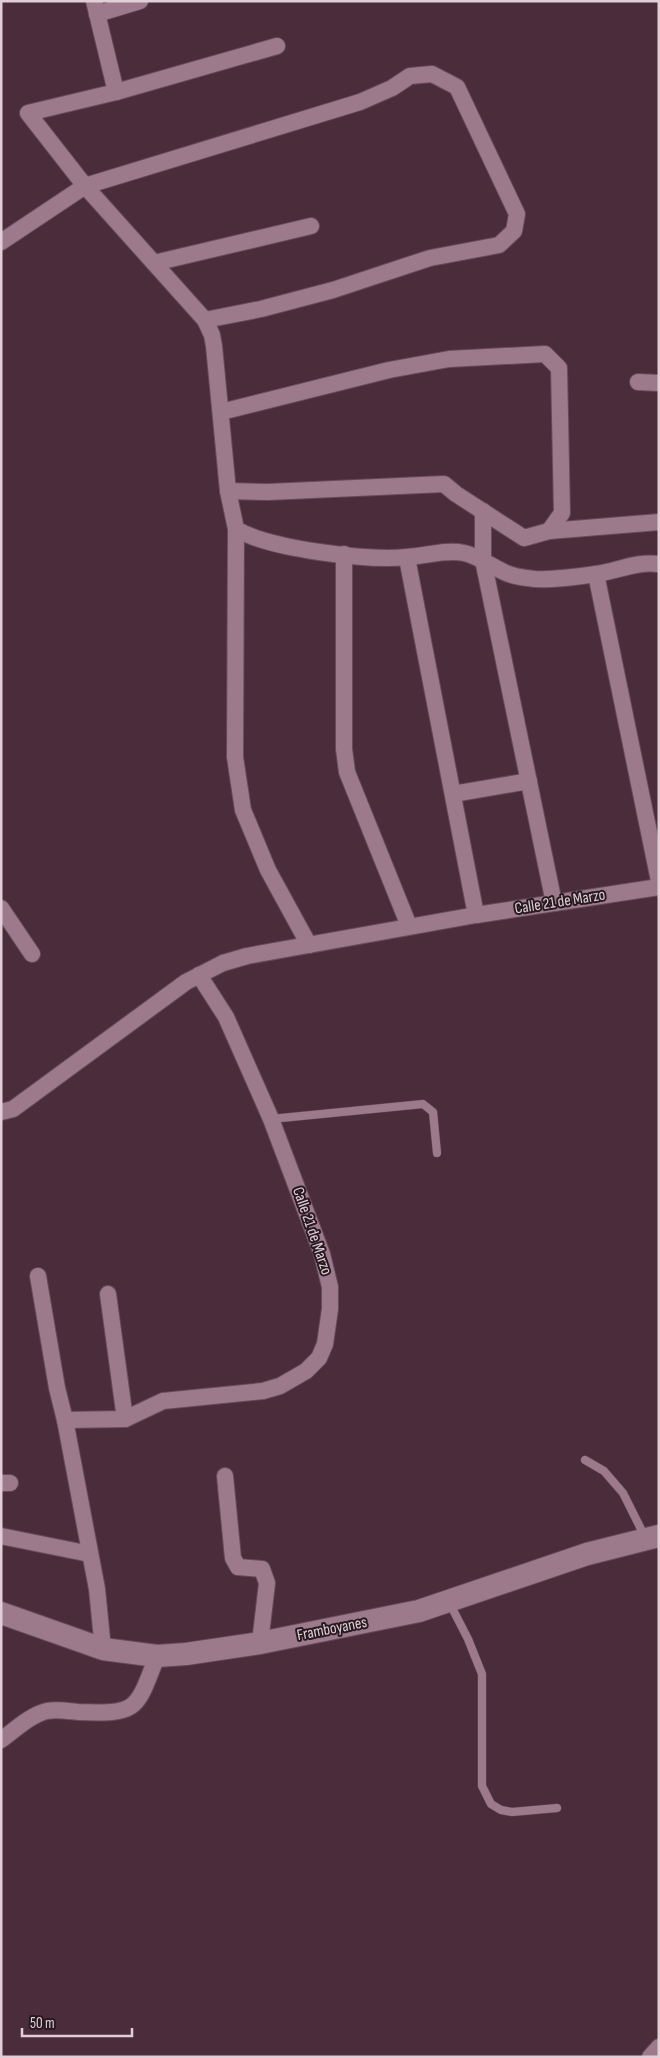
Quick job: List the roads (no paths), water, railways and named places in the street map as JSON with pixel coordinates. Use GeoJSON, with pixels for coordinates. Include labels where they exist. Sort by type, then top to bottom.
{"type":"FeatureCollection","features":[{"type":"Feature","properties":{"kind":"main road","name":"Framboyanes"},"geometry":{"type":"LineString","coordinates":[[1,1613],[103,1649],[157,1656],[186,1654],[260,1644],[419,1611],[587,1554],[655,1536]]}},
{"type":"Feature","properties":{"kind":"street"},"geometry":{"type":"LineString","coordinates":[[116,92],[96,8],[140,1]]}},
{"type":"Feature","properties":{"kind":"street"},"geometry":{"type":"LineString","coordinates":[[277,46],[116,92],[28,112],[85,186],[205,320],[212,335],[228,491],[236,529],[235,757],[243,810],[268,870],[309,946]]}},
{"type":"Feature","properties":{"kind":"street"},"geometry":{"type":"LineString","coordinates":[[1,242],[85,186],[360,102],[392,88],[410,76],[432,74],[457,87],[517,214],[514,231],[499,246],[430,258],[332,290],[261,309],[205,320]]}},
{"type":"Feature","properties":{"kind":"street"},"geometry":{"type":"LineString","coordinates":[[154,263],[311,226]]}},
{"type":"Feature","properties":{"kind":"street"},"geometry":{"type":"LineString","coordinates":[[221,412],[389,370],[441,360],[545,354],[558,368],[562,513],[549,531]]}},
{"type":"Feature","properties":{"kind":"street"},"geometry":{"type":"LineString","coordinates":[[638,382],[659,383]]}},
{"type":"Feature","properties":{"kind":"street"},"geometry":{"type":"LineString","coordinates":[[228,491],[268,492],[444,484],[456,494],[524,538],[549,531],[659,522]]}},
{"type":"Feature","properties":{"kind":"street"},"geometry":{"type":"LineString","coordinates":[[483,512],[483,560],[554,903]]}},
{"type":"Feature","properties":{"kind":"street"},"geometry":{"type":"LineString","coordinates":[[236,529],[247,536],[271,542],[344,554],[407,558],[450,552],[463,553],[483,560],[504,572],[534,579],[596,574],[646,562],[659,564]]}},
{"type":"Feature","properties":{"kind":"street"},"geometry":{"type":"LineString","coordinates":[[344,554],[344,749],[347,772],[409,926]]}},
{"type":"Feature","properties":{"kind":"street"},"geometry":{"type":"LineString","coordinates":[[407,558],[476,915]]}},
{"type":"Feature","properties":{"kind":"street"},"geometry":{"type":"LineString","coordinates":[[596,574],[659,881]]}},
{"type":"Feature","properties":{"kind":"street"},"geometry":{"type":"LineString","coordinates":[[453,794],[529,782]]}},
{"type":"Feature","properties":{"kind":"street","name":"Calle 21 de Marzo"},"geometry":{"type":"LineString","coordinates":[[1,1112],[13,1109],[186,982],[223,963],[409,926],[659,887]]}},
{"type":"Feature","properties":{"kind":"street"},"geometry":{"type":"LineString","coordinates":[[1,908],[32,954]]}},
{"type":"Feature","properties":{"kind":"street","name":"Calle 21 de Marzo"},"geometry":{"type":"LineString","coordinates":[[65,1420],[125,1419],[164,1401],[263,1391],[280,1386],[306,1371],[319,1358],[325,1344],[330,1309],[330,1287],[322,1254],[271,1119],[226,1017],[199,975]]}},
{"type":"Feature","properties":{"kind":"street"},"geometry":{"type":"LineString","coordinates":[[38,1276],[57,1388],[65,1420],[97,1589],[103,1649]]}},
{"type":"Feature","properties":{"kind":"street"},"geometry":{"type":"LineString","coordinates":[[108,1294],[125,1419]]}},
{"type":"Feature","properties":{"kind":"street"},"geometry":{"type":"LineString","coordinates":[[225,1476],[233,1558],[238,1567],[262,1569],[267,1583],[260,1644]]}},
{"type":"Feature","properties":{"kind":"street"},"geometry":{"type":"LineString","coordinates":[[1,1536],[90,1554]]}},
{"type":"Feature","properties":{"kind":"street"},"geometry":{"type":"LineString","coordinates":[[1,1740],[35,1715],[48,1710],[114,1713],[133,1706],[142,1695],[157,1656]]}},
{"type":"Feature","properties":{"kind":"street"},"geometry":{"type":"LineString","coordinates":[[650,2057],[659,2047]]}},
{"type":"Feature","properties":{"kind":"lane"},"geometry":{"type":"LineString","coordinates":[[271,1119],[423,1104],[433,1112],[437,1153]]}},
{"type":"Feature","properties":{"kind":"lane"},"geometry":{"type":"LineString","coordinates":[[585,1460],[604,1471],[655,1536]]}},
{"type":"Feature","properties":{"kind":"lane"},"geometry":{"type":"LineString","coordinates":[[448,1600],[468,1639],[482,1674],[482,1786],[491,1804],[501,1810],[512,1812],[557,1808]]}}]}
